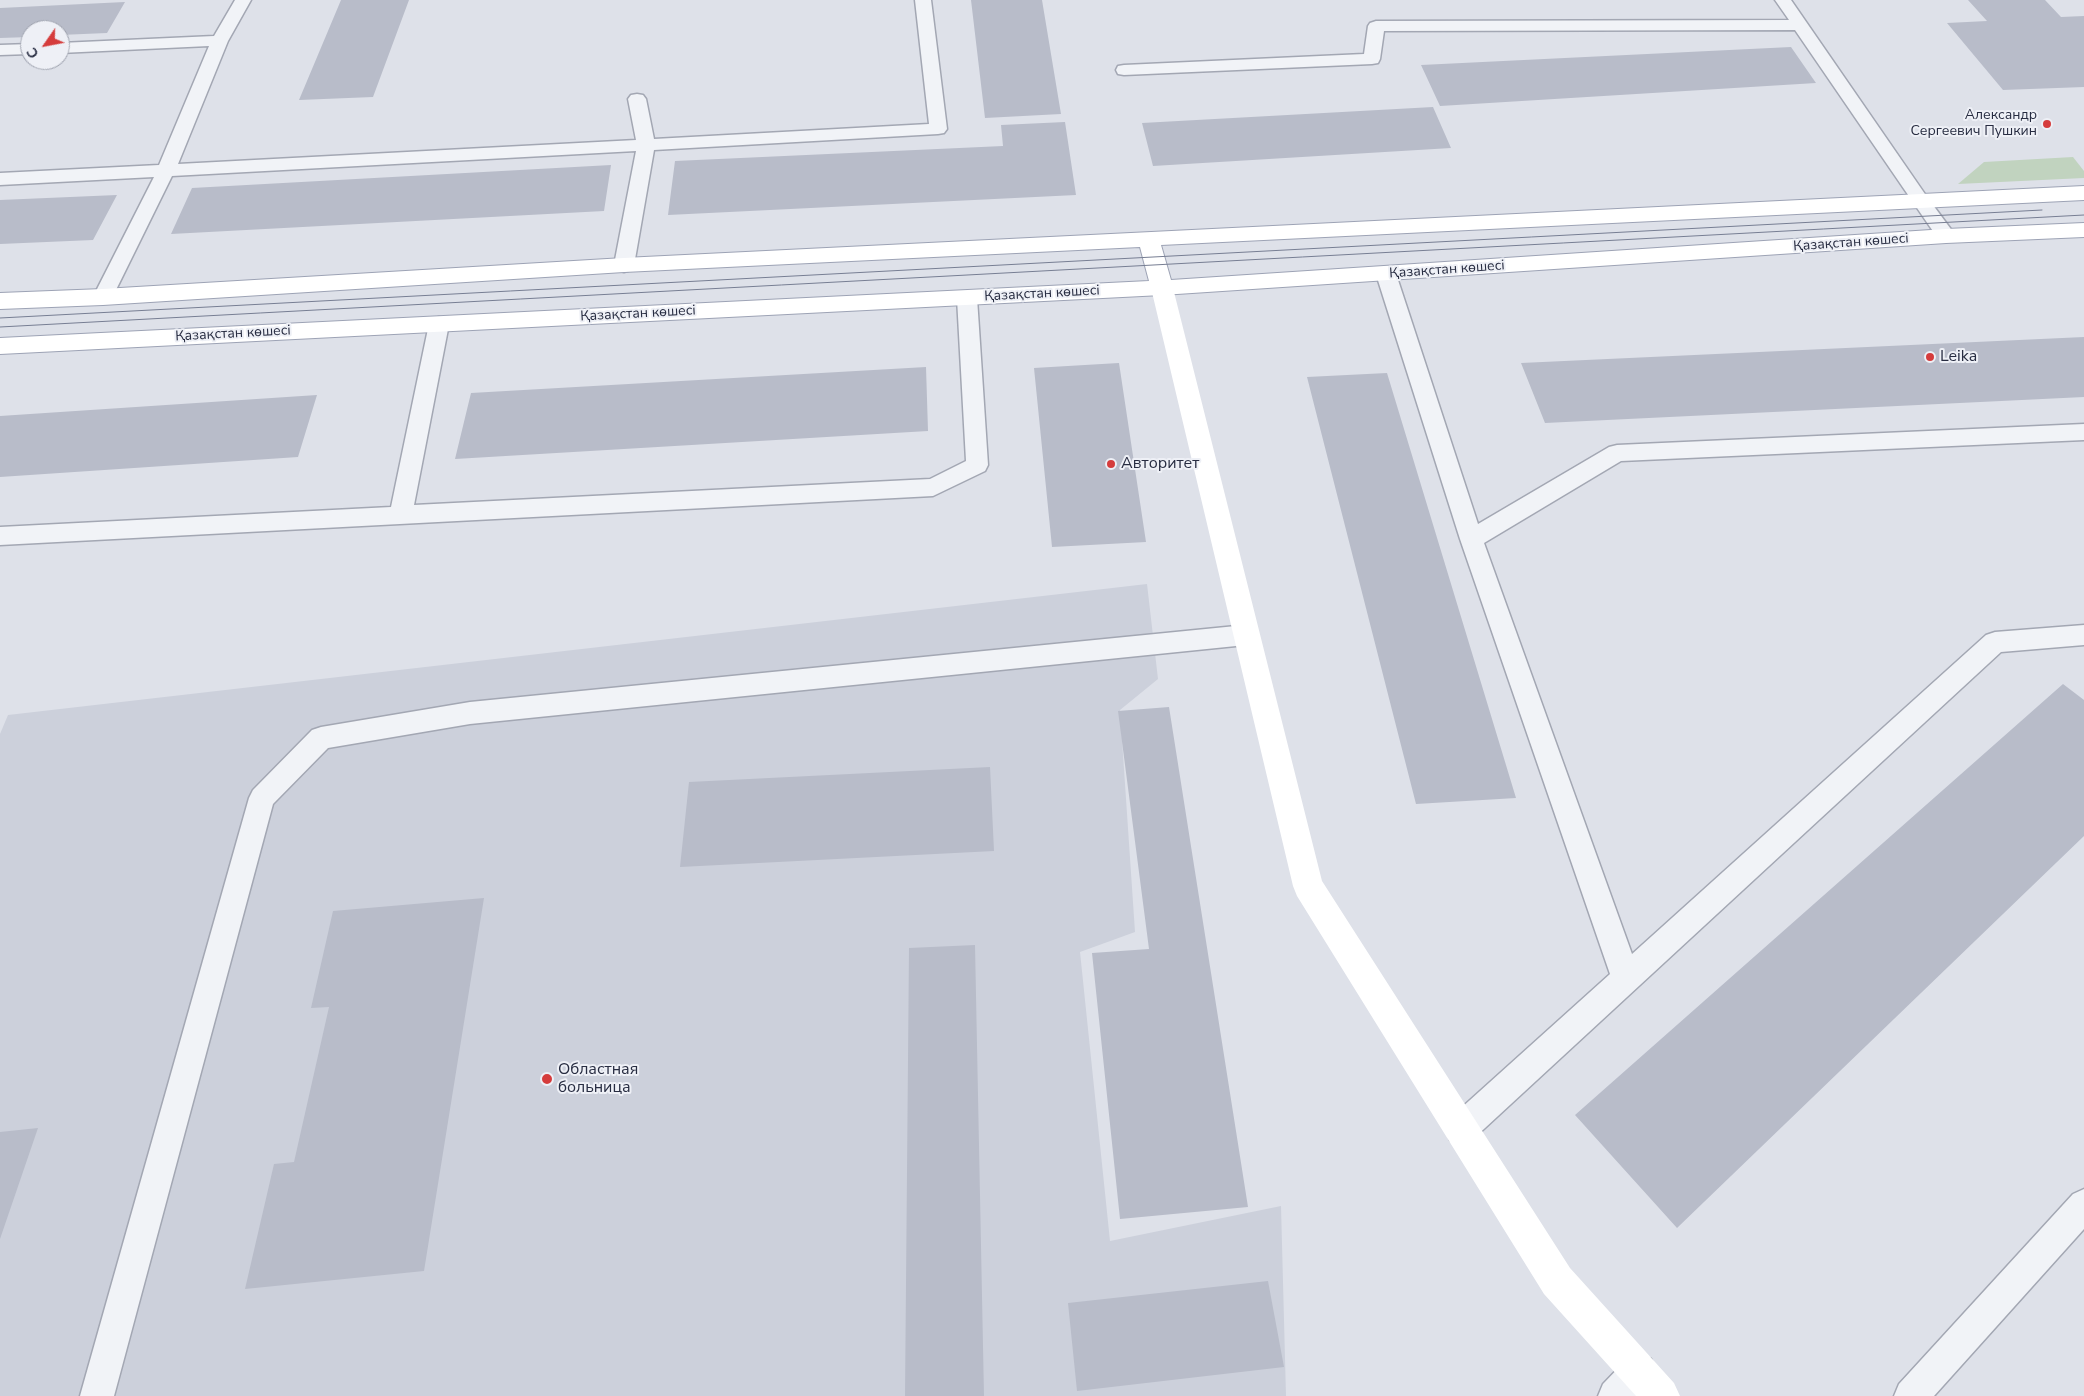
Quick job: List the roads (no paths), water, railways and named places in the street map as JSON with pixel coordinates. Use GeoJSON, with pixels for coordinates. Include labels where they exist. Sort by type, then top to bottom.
{"type":"FeatureCollection","features":[{"type":"Feature","properties":{"kind":"main road"},"geometry":{"type":"LineString","coordinates":[[0,301],[103,297],[624,265],[2084,193]]}},
{"type":"Feature","properties":{"kind":"main road","name":"Қазақстан көшесі"},"geometry":{"type":"LineString","coordinates":[[0,346],[86,328],[439,324],[1162,288],[1946,236],[2084,230]]}},
{"type":"Feature","properties":{"kind":"main road"},"geometry":{"type":"LineString","coordinates":[[1149,239],[1308,886],[1557,1281],[1661,1396]]}},
{"type":"Feature","properties":{"kind":"main road"},"geometry":{"type":"LineString","coordinates":[[86,328],[103,297]]}},
{"type":"Feature","properties":{"kind":"lane"},"geometry":{"type":"LineString","coordinates":[[103,297],[166,170],[220,42],[243,0]]}},
{"type":"Feature","properties":{"kind":"lane"},"geometry":{"type":"LineString","coordinates":[[0,179],[938,129],[923,0]]}},
{"type":"Feature","properties":{"kind":"lane"},"geometry":{"type":"LineString","coordinates":[[1783,0],[1946,236]]}},
{"type":"Feature","properties":{"kind":"lane"},"geometry":{"type":"LineString","coordinates":[[1124,70],[1372,59],[1376,26],[1800,25]]}},
{"type":"Feature","properties":{"kind":"lane"},"geometry":{"type":"LineString","coordinates":[[70,48],[220,42]]}},
{"type":"Feature","properties":{"kind":"lane"},"geometry":{"type":"LineString","coordinates":[[0,50],[20,49]]}},
{"type":"Feature","properties":{"kind":"lane"},"geometry":{"type":"LineString","coordinates":[[624,265],[646,145],[637,99]]}},
{"type":"Feature","properties":{"kind":"lane"},"geometry":{"type":"LineString","coordinates":[[1386,274],[1471,539],[1626,978]]}},
{"type":"Feature","properties":{"kind":"lane"},"geometry":{"type":"LineString","coordinates":[[0,536],[401,513],[933,487],[977,466],[967,298]]}},
{"type":"Feature","properties":{"kind":"lane"},"geometry":{"type":"LineString","coordinates":[[401,513],[439,324]]}},
{"type":"Feature","properties":{"kind":"lane"},"geometry":{"type":"LineString","coordinates":[[1471,539],[1617,453],[2084,432]]}},
{"type":"Feature","properties":{"kind":"lane"},"geometry":{"type":"LineString","coordinates":[[97,1396],[262,798],[321,738],[470,713],[1246,635]]}},
{"type":"Feature","properties":{"kind":"lane"},"geometry":{"type":"LineString","coordinates":[[1461,1129],[1995,642],[2084,635]]}},
{"type":"Feature","properties":{"kind":"lane"},"geometry":{"type":"LineString","coordinates":[[1911,1396],[2084,1205]]}},
{"type":"Feature","properties":{"kind":"lane"},"geometry":{"type":"LineString","coordinates":[[1615,1396],[1638,1371]]}},
{"type":"Feature","properties":{"kind":"tram line"},"geometry":{"type":"LineString","coordinates":[[0,318],[2042,210]]}},
{"type":"Feature","properties":{"kind":"tram line"},"geometry":{"type":"LineString","coordinates":[[0,327],[2084,215]]}},
{"type":"Feature","properties":{"kind":"place","name":"Александр Сергеевич Пушкин"},"geometry":{"type":"Point","coordinates":[2047,124]}},
{"type":"Feature","properties":{"kind":"place","name":"Leika"},"geometry":{"type":"Point","coordinates":[1930,357]}},
{"type":"Feature","properties":{"kind":"place","name":"Авторитет"},"geometry":{"type":"Point","coordinates":[1111,464]}},
{"type":"Feature","properties":{"kind":"place","name":"Областная больница"},"geometry":{"type":"Point","coordinates":[547,1079]}}]}
